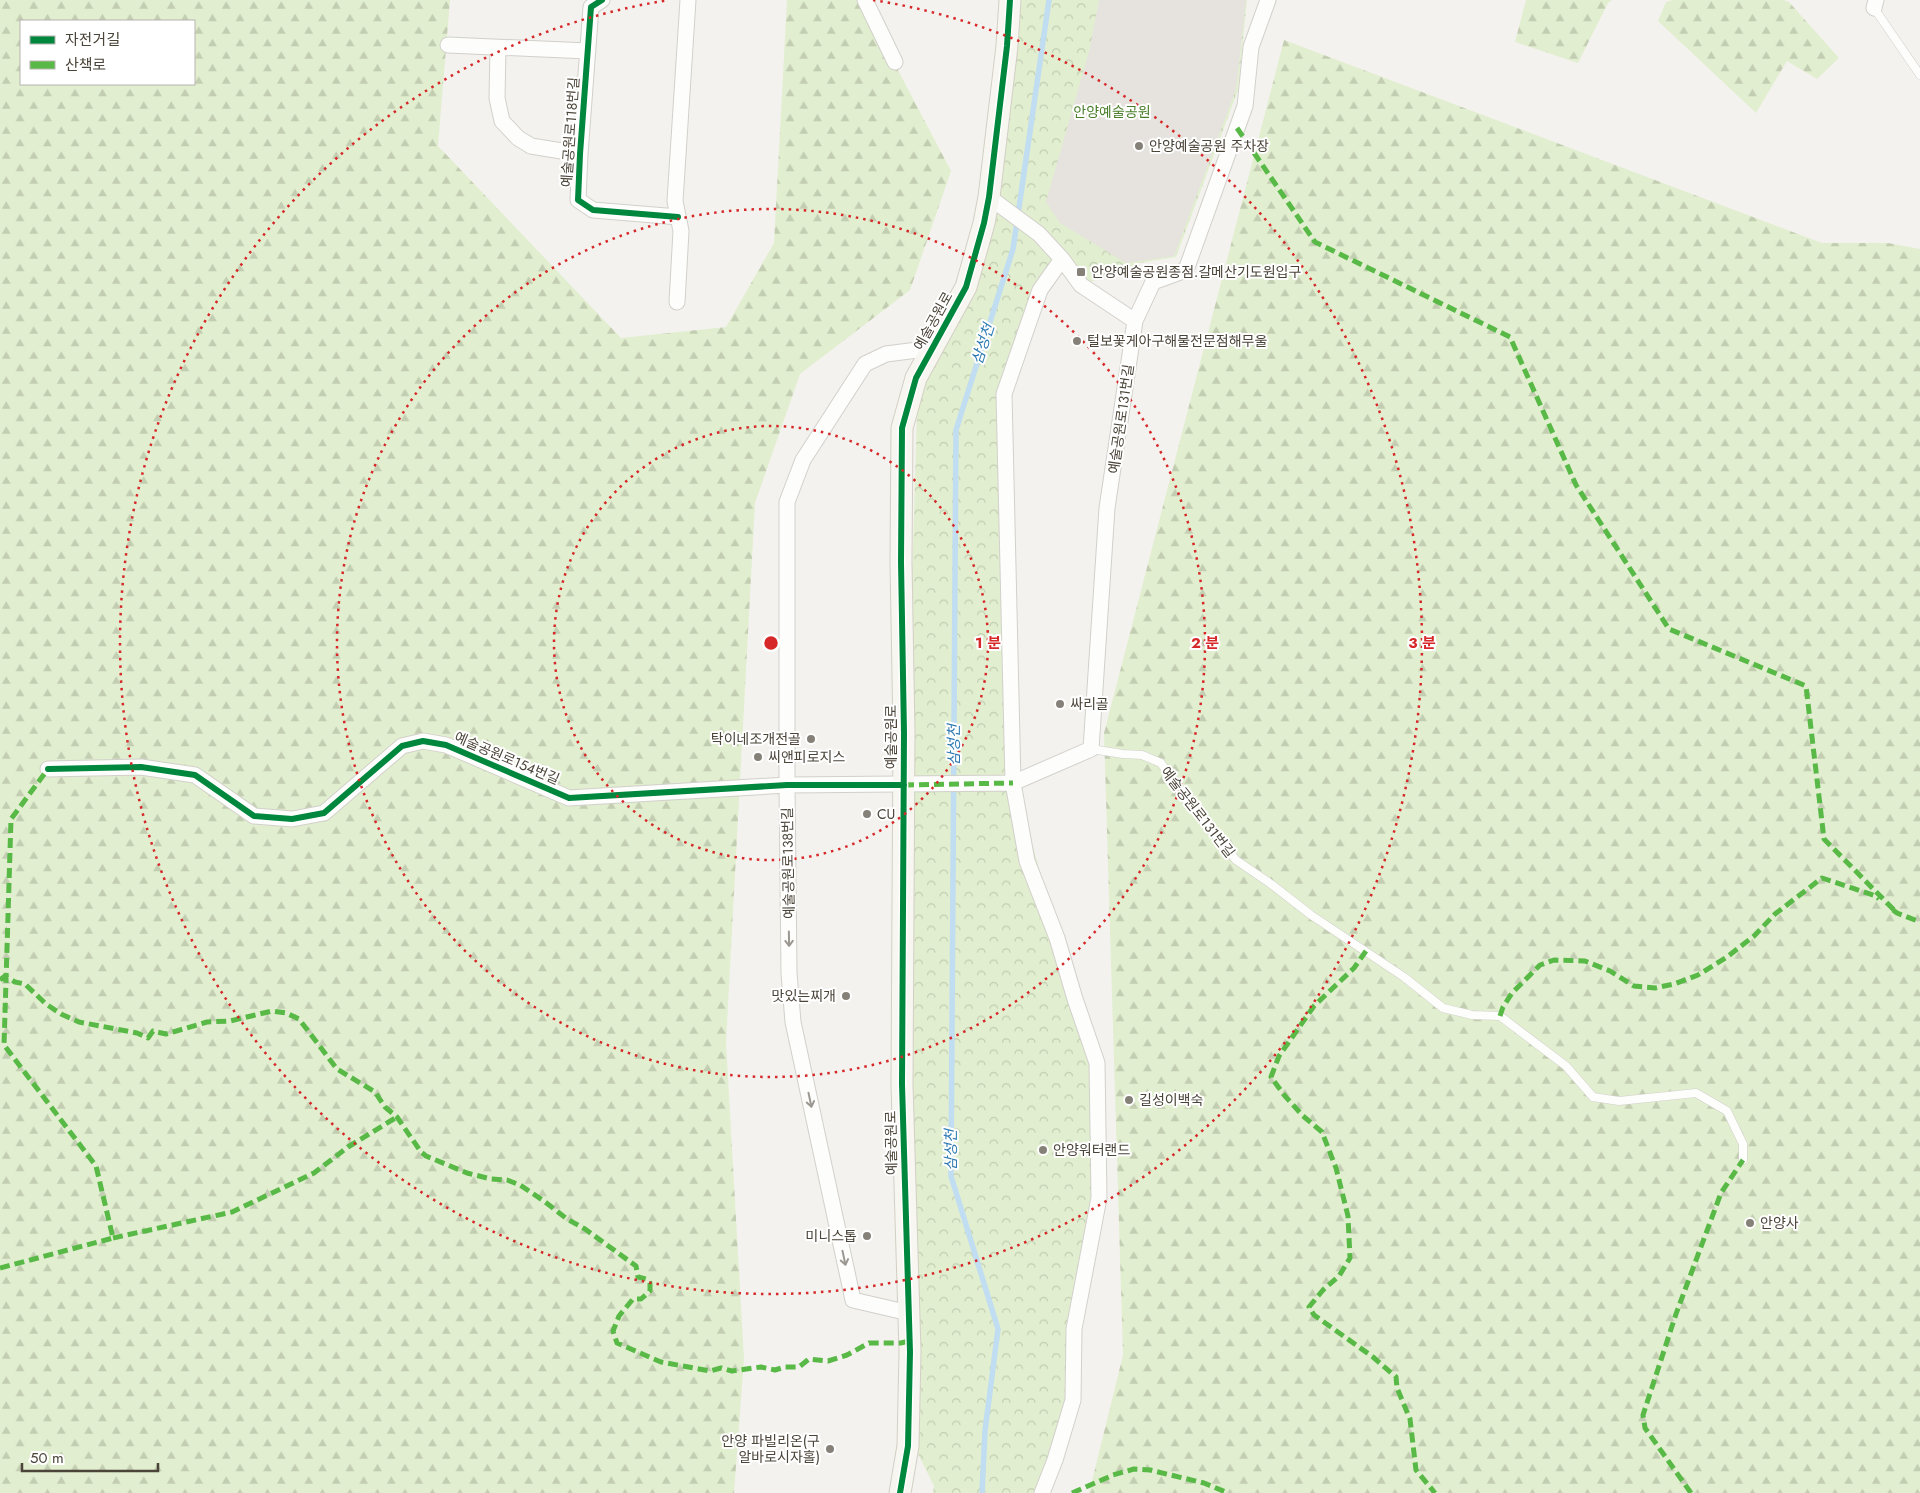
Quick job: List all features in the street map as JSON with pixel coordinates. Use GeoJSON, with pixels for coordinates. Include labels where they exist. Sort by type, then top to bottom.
{"type":"FeatureCollection","features":[{"type":"Feature","properties":{"kind":"street","name":"예술공원로118번길"},"geometry":{"type":"LineString","coordinates":[[602,0],[591,7],[578,200],[593,210],[678,217]]}},
{"type":"Feature","properties":{"kind":"street"},"geometry":{"type":"LineString","coordinates":[[677,302],[681,231],[675,201],[684,0]]}},
{"type":"Feature","properties":{"kind":"street"},"geometry":{"type":"LineString","coordinates":[[864,0],[895,62]]}},
{"type":"Feature","properties":{"kind":"street","name":"예술공원로"},"geometry":{"type":"LineString","coordinates":[[900,1493],[908,1446],[910,1352],[902,1084],[914,785],[901,562],[902,428],[916,378],[966,287],[984,224],[996,202],[1010,0]]}},
{"type":"Feature","properties":{"kind":"street","name":"예술공원로131번길"},"geometry":{"type":"LineString","coordinates":[[1091,749],[1107,508],[1135,322],[1153,282],[1186,270],[1245,106],[1251,47],[1268,0]]}},
{"type":"Feature","properties":{"kind":"street"},"geometry":{"type":"LineString","coordinates":[[448,45],[588,51]]}},
{"type":"Feature","properties":{"kind":"street"},"geometry":{"type":"LineString","coordinates":[[498,48],[497,98],[502,121],[518,138],[531,146],[580,154]]}},
{"type":"Feature","properties":{"kind":"street"},"geometry":{"type":"LineString","coordinates":[[996,202],[1039,234],[1062,259],[1081,285],[1135,322]]}},
{"type":"Feature","properties":{"kind":"street"},"geometry":{"type":"LineString","coordinates":[[1042,1493],[1055,1460],[1073,1400],[1074,1329],[1099,1198],[1097,1062],[1075,999],[1057,938],[1027,861],[1013,783],[1004,394],[1040,290],[1062,259]]}},
{"type":"Feature","properties":{"kind":"street","name":"예술공원로138번길"},"geometry":{"type":"LineString","coordinates":[[908,1313],[853,1300],[792,1022],[787,785],[787,502],[803,460],[865,364],[886,354],[933,348]]}},
{"type":"Feature","properties":{"kind":"street","name":"예술공원로154번길"},"geometry":{"type":"LineString","coordinates":[[48,769],[141,767],[195,775],[254,816],[292,819],[324,813],[402,746],[423,741],[446,745],[569,798],[787,785],[1013,783]]}},
{"type":"Feature","properties":{"kind":"street"},"geometry":{"type":"LineString","coordinates":[[1013,783],[1091,749]]}},
{"type":"Feature","properties":{"kind":"lane"},"geometry":{"type":"LineString","coordinates":[[1875,4],[1920,75]]}},
{"type":"Feature","properties":{"kind":"lane","name":"예술공원로131번길"},"geometry":{"type":"LineString","coordinates":[[1091,749],[1142,755],[1161,764],[1188,802],[1236,860],[1311,915],[1404,977],[1443,1008],[1472,1015],[1500,1016],[1566,1066],[1593,1097],[1619,1101],[1696,1092],[1727,1111],[1743,1144],[1744,1160]]}},
{"type":"Feature","properties":{"kind":"green space"},"geometry":{"type":"Polygon","coordinates":[[[0,0],[450,0],[438,146],[621,338],[726,327],[774,243],[787,0],[861,0],[951,171],[910,290],[800,374],[755,503],[726,1042],[744,1359],[734,1493],[0,1493],[0,0]]]}},
{"type":"Feature","properties":{"kind":"green space","name":"안양예술공원"},"geometry":{"type":"Polygon","coordinates":[[[1012,0],[1247,0],[1238,90],[1176,257],[1139,263],[1083,285],[1064,260],[1041,291],[1006,394],[1015,783],[1059,939],[1099,1063],[1101,1199],[1086,1278],[1075,1400],[1046,1493],[933,1493],[934,1486],[914,1446],[906,785],[918,379],[968,288],[1012,0]]]}},
{"type":"Feature","properties":{"kind":"green space"},"geometry":{"type":"Polygon","coordinates":[[[1526,0],[1612,0],[1608,3],[1578,63],[1515,42],[1526,0]]]}},
{"type":"Feature","properties":{"kind":"green space"},"geometry":{"type":"Polygon","coordinates":[[[1673,0],[1783,0],[1789,2],[1839,58],[1817,79],[1787,61],[1756,113],[1658,21],[1666,2],[1673,0]]]}},
{"type":"Feature","properties":{"kind":"green space"},"geometry":{"type":"Polygon","coordinates":[[[1284,40],[1822,243],[1888,243],[1920,249],[1920,1493],[1089,1493],[1123,1355],[1104,733],[1284,40]]]}},
{"type":"Feature","properties":{"kind":"shaded area","name":"안양예술공원 주차장"},"geometry":{"type":"Polygon","coordinates":[[[1099,0],[1246,0],[1236,89],[1174,256],[1126,263],[1060,223],[1046,202],[1090,48],[1099,0]]]}},
{"type":"Feature","properties":{"kind":"waterway","name":"삼성천"},"geometry":{"type":"LineString","coordinates":[[982,1493],[985,1431],[998,1329],[951,1176],[956,430],[1013,249],[1049,0]]}},
{"type":"Feature","properties":{"kind":"marked path"},"geometry":{"type":"LineString","coordinates":[[1237,128],[1315,242],[1510,337],[1576,485],[1669,629],[1806,686],[1824,839],[1897,913]]}},
{"type":"Feature","properties":{"kind":"marked path"},"geometry":{"type":"LineString","coordinates":[[0,1268],[113,1238],[96,1166],[4,1045],[11,819],[48,769]]}},
{"type":"Feature","properties":{"kind":"marked path"},"geometry":{"type":"LineString","coordinates":[[904,785],[1013,783]]}},
{"type":"Feature","properties":{"kind":"marked path"},"geometry":{"type":"LineString","coordinates":[[1500,1016],[1503,1007],[1512,993],[1540,965],[1554,960],[1585,961],[1610,971],[1634,986],[1655,988],[1674,984],[1698,975],[1727,957],[1754,936],[1775,914],[1822,878],[1876,896],[1879,899]]}},
{"type":"Feature","properties":{"kind":"marked path"},"geometry":{"type":"LineString","coordinates":[[1893,910],[1920,922]]}},
{"type":"Feature","properties":{"kind":"marked path"},"geometry":{"type":"LineString","coordinates":[[1366,951],[1354,968],[1314,1006],[1279,1056],[1271,1077],[1303,1116],[1322,1132],[1336,1168],[1348,1216],[1350,1258],[1339,1276],[1323,1290],[1309,1307],[1314,1315],[1373,1357],[1396,1377],[1397,1388],[1410,1419],[1416,1470],[1435,1493]]}},
{"type":"Feature","properties":{"kind":"marked path"},"geometry":{"type":"LineString","coordinates":[[0,980],[5,976],[15,982],[25,984],[46,1004],[61,1014],[79,1022],[137,1033],[148,1038],[153,1031],[166,1034],[207,1022],[230,1021],[272,1011],[286,1013],[299,1019],[337,1069],[375,1092],[385,1107],[397,1117],[421,1152],[426,1156],[467,1173],[491,1179],[507,1180],[520,1185],[636,1266],[638,1277],[646,1279],[650,1283],[650,1291],[641,1299],[633,1299],[619,1316],[613,1331],[617,1343],[661,1362],[710,1371],[721,1368],[732,1371],[761,1367],[775,1370],[785,1367],[799,1367],[809,1359],[828,1361],[847,1355],[869,1343],[901,1343],[909,1341]]}},
{"type":"Feature","properties":{"kind":"marked path"},"geometry":{"type":"LineString","coordinates":[[113,1238],[232,1212],[314,1173],[348,1147],[397,1117]]}},
{"type":"Feature","properties":{"kind":"marked path"},"geometry":{"type":"LineString","coordinates":[[1691,1493],[1645,1428],[1643,1415],[1676,1314],[1721,1193],[1743,1160]]}},
{"type":"Feature","properties":{"kind":"marked path"},"geometry":{"type":"LineString","coordinates":[[1072,1493],[1113,1475],[1134,1469],[1150,1470],[1204,1483],[1228,1493]]}},
{"type":"Feature","properties":{"kind":"cycle path"},"geometry":{"type":"LineString","coordinates":[[602,0],[591,7],[578,200],[593,210],[678,217]]}},
{"type":"Feature","properties":{"kind":"cycle path"},"geometry":{"type":"LineString","coordinates":[[900,1493],[908,1446],[910,1352],[902,1084],[904,733],[901,562],[902,428],[916,378],[966,287],[984,223],[989,197],[1007,46],[1010,0]]}},
{"type":"Feature","properties":{"kind":"cycle path"},"geometry":{"type":"LineString","coordinates":[[48,769],[141,767],[195,775],[254,816],[292,819],[324,813],[402,746],[423,741],[446,745],[569,798],[787,785],[904,785]]}},
{"type":"Feature","properties":{"kind":"place","name":"안양예술공원 주차장"},"geometry":{"type":"Point","coordinates":[1139,146]}},
{"type":"Feature","properties":{"kind":"place","name":"안양예술공원종점.갈메산기도원입구"},"geometry":{"type":"Point","coordinates":[1081,272]}},
{"type":"Feature","properties":{"kind":"place","name":"털보꽃게아구해물전문점해무울"},"geometry":{"type":"Point","coordinates":[1077,341]}},
{"type":"Feature","properties":{"kind":"place","name":"싸리골"},"geometry":{"type":"Point","coordinates":[1060,704]}},
{"type":"Feature","properties":{"kind":"place","name":"탁이네조개전골"},"geometry":{"type":"Point","coordinates":[811,739]}},
{"type":"Feature","properties":{"kind":"place","name":"씨앤피로지스"},"geometry":{"type":"Point","coordinates":[758,757]}},
{"type":"Feature","properties":{"kind":"place","name":"CU"},"geometry":{"type":"Point","coordinates":[867,814]}},
{"type":"Feature","properties":{"kind":"place","name":"맛있는찌개"},"geometry":{"type":"Point","coordinates":[846,996]}},
{"type":"Feature","properties":{"kind":"place","name":"길성이백숙"},"geometry":{"type":"Point","coordinates":[1129,1100]}},
{"type":"Feature","properties":{"kind":"place","name":"안양워터랜드"},"geometry":{"type":"Point","coordinates":[1043,1150]}},
{"type":"Feature","properties":{"kind":"place","name":"안양사"},"geometry":{"type":"Point","coordinates":[1750,1223]}},
{"type":"Feature","properties":{"kind":"place","name":"미니스톱"},"geometry":{"type":"Point","coordinates":[867,1236]}},
{"type":"Feature","properties":{"kind":"place","name":"안양 파빌리온(구 알바로시자홀)"},"geometry":{"type":"Point","coordinates":[830,1449]}}]}
